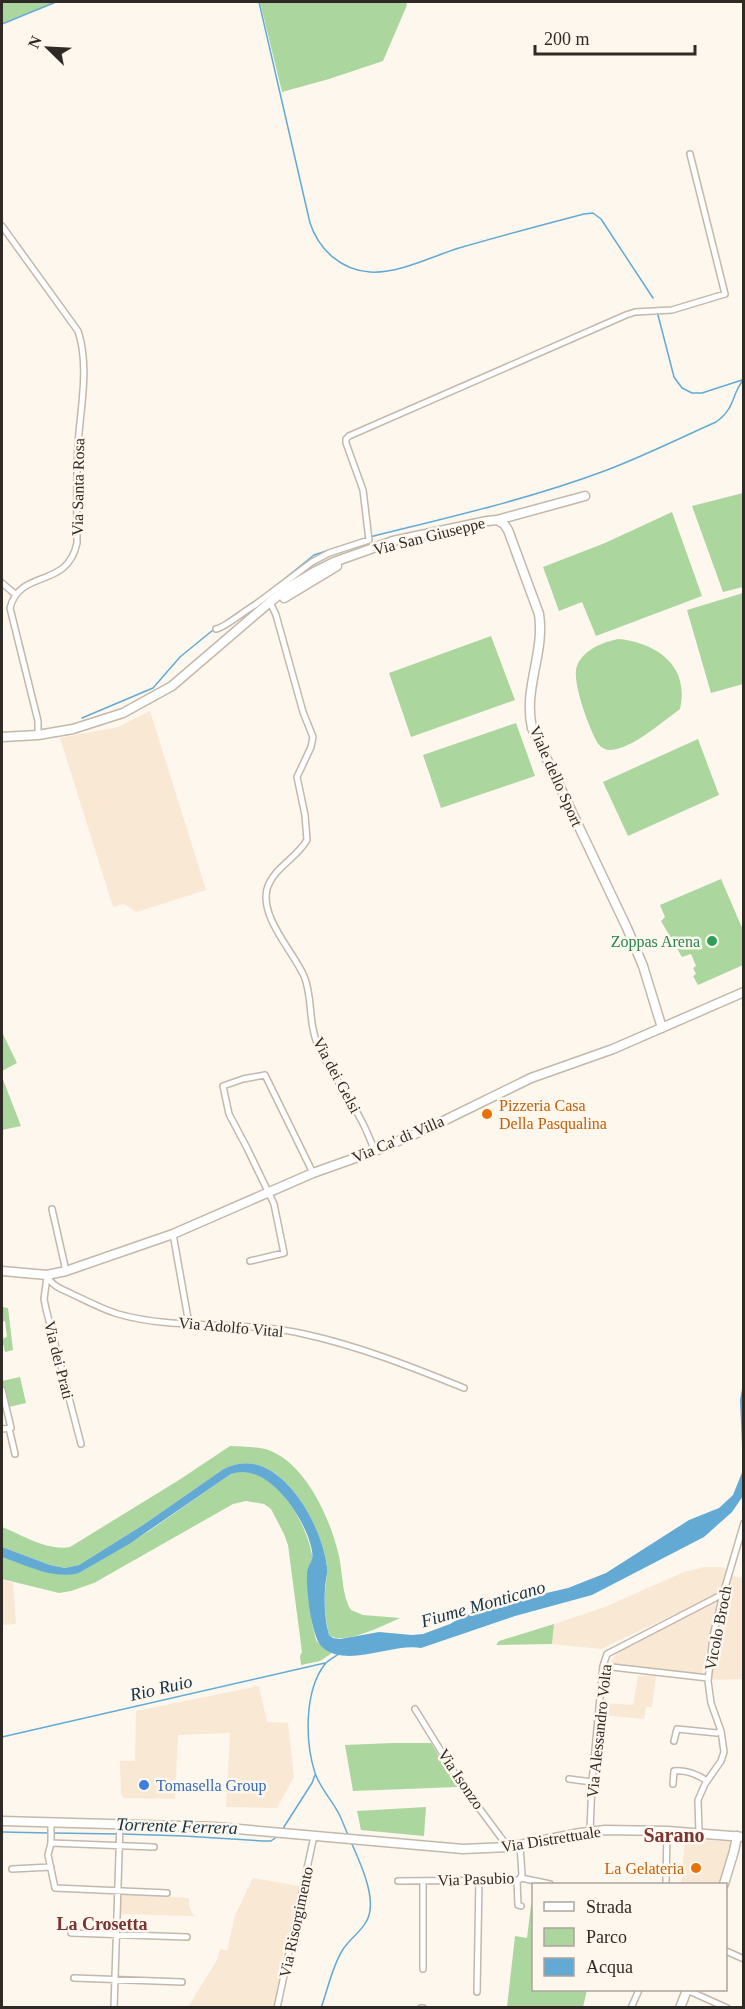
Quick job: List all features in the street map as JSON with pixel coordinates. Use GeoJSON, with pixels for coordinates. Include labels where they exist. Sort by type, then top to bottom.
{"type":"FeatureCollection","features":[{"type":"Feature","properties":{"kind":"street"},"geometry":{"type":"LineString","coordinates":[[216,629],[221,628],[244,610],[316,570],[329,553],[366,543],[369,537],[363,490],[346,443],[349,436],[626,315],[635,312],[672,310],[725,294],[690,154]]}},
{"type":"Feature","properties":{"kind":"street","name":"Via Santa Rosa"},"geometry":{"type":"LineString","coordinates":[[2,226],[78,331],[83,346],[84,361],[78,449],[77,543],[73,559],[61,571],[21,588],[15,594]]}},
{"type":"Feature","properties":{"kind":"street","name":"Via San Giuseppe"},"geometry":{"type":"LineString","coordinates":[[2,737],[38,735],[89,725],[140,705],[184,677],[289,587],[334,562],[393,541],[497,520],[585,496]]}},
{"type":"Feature","properties":{"kind":"street","name":"Viale dello Sport"},"geometry":{"type":"LineString","coordinates":[[497,520],[508,530],[539,614],[540,643],[529,700],[532,728],[627,928],[643,966],[662,1028]]}},
{"type":"Feature","properties":{"kind":"street"},"geometry":{"type":"LineString","coordinates":[[2,583],[15,594],[10,608],[11,616],[38,721],[38,735]]}},
{"type":"Feature","properties":{"kind":"street","name":"Via dei Gelsi"},"geometry":{"type":"LineString","coordinates":[[271,604],[303,712],[313,736],[311,747],[297,777],[305,815],[307,840],[273,877],[267,891],[268,907],[275,927],[307,986],[316,1040],[325,1060],[360,1118],[375,1151]]}},
{"type":"Feature","properties":{"kind":"street","name":"Via Ca' di Villa"},"geometry":{"type":"LineString","coordinates":[[47,1275],[66,1271],[173,1234],[313,1173],[375,1151],[531,1078],[584,1060],[744,992]]}},
{"type":"Feature","properties":{"kind":"street"},"geometry":{"type":"LineString","coordinates":[[250,1261],[284,1254],[274,1204],[229,1114],[223,1086],[243,1079],[265,1076],[313,1173]]}},
{"type":"Feature","properties":{"kind":"street"},"geometry":{"type":"LineString","coordinates":[[51,1209],[66,1271]]}},
{"type":"Feature","properties":{"kind":"street"},"geometry":{"type":"LineString","coordinates":[[173,1234],[189,1324]]}},
{"type":"Feature","properties":{"kind":"street"},"geometry":{"type":"LineString","coordinates":[[2,1271],[47,1275]]}},
{"type":"Feature","properties":{"kind":"street","name":"Via Adolfo Vital"},"geometry":{"type":"LineString","coordinates":[[47,1275],[52,1284],[108,1311],[152,1321],[239,1326],[302,1333],[407,1365],[464,1388]]}},
{"type":"Feature","properties":{"kind":"street","name":"Via dei Prati"},"geometry":{"type":"LineString","coordinates":[[47,1275],[44,1299],[46,1309],[81,1444]]}},
{"type":"Feature","properties":{"kind":"street"},"geometry":{"type":"LineString","coordinates":[[2,1390],[15,1454]]}},
{"type":"Feature","properties":{"kind":"street"},"geometry":{"type":"LineString","coordinates":[[2,1429],[9,1428]]}},
{"type":"Feature","properties":{"kind":"street","name":"Vicolo Broch"},"geometry":{"type":"LineString","coordinates":[[699,1833],[697,1804],[699,1796],[723,1757],[724,1747],[710,1698],[708,1678],[713,1636],[744,1523]]}},
{"type":"Feature","properties":{"kind":"street","name":"Via Alessandro Volta"},"geometry":{"type":"LineString","coordinates":[[590,1831],[592,1782],[603,1666],[607,1654],[723,1594]]}},
{"type":"Feature","properties":{"kind":"street"},"geometry":{"type":"LineString","coordinates":[[603,1666],[708,1678]]}},
{"type":"Feature","properties":{"kind":"street","name":"Via Isonzo"},"geometry":{"type":"LineString","coordinates":[[415,1709],[462,1785],[509,1847]]}},
{"type":"Feature","properties":{"kind":"street"},"geometry":{"type":"LineString","coordinates":[[674,1741],[677,1730],[717,1733],[721,1731]]}},
{"type":"Feature","properties":{"kind":"street"},"geometry":{"type":"LineString","coordinates":[[673,1784],[674,1771],[700,1776],[707,1781]]}},
{"type":"Feature","properties":{"kind":"street"},"geometry":{"type":"LineString","coordinates":[[569,1779],[592,1782]]}},
{"type":"Feature","properties":{"kind":"street","name":"Via Distrettuale"},"geometry":{"type":"LineString","coordinates":[[2,1821],[215,1827],[463,1849],[509,1847],[590,1831],[667,1831],[740,1837]]}},
{"type":"Feature","properties":{"kind":"street"},"geometry":{"type":"LineString","coordinates":[[51,1824],[48,1856],[55,1888],[167,1893]]}},
{"type":"Feature","properties":{"kind":"street"},"geometry":{"type":"LineString","coordinates":[[114,2007],[120,1826]]}},
{"type":"Feature","properties":{"kind":"street"},"geometry":{"type":"LineString","coordinates":[[666,1883],[667,1831]]}},
{"type":"Feature","properties":{"kind":"street","name":"Via Risorgimento"},"geometry":{"type":"LineString","coordinates":[[277,2007],[314,1836]]}},
{"type":"Feature","properties":{"kind":"street"},"geometry":{"type":"LineString","coordinates":[[724,1883],[740,1837]]}},
{"type":"Feature","properties":{"kind":"street"},"geometry":{"type":"LineString","coordinates":[[51,1841],[119,1843],[153,1847]]}},
{"type":"Feature","properties":{"kind":"street","name":"Via Pasubio"},"geometry":{"type":"LineString","coordinates":[[398,1881],[519,1879],[520,1845]]}},
{"type":"Feature","properties":{"kind":"street"},"geometry":{"type":"LineString","coordinates":[[12,1869],[51,1867]]}},
{"type":"Feature","properties":{"kind":"street"},"geometry":{"type":"LineString","coordinates":[[521,1906],[518,1905],[519,1879],[544,1883]]}},
{"type":"Feature","properties":{"kind":"street"},"geometry":{"type":"LineString","coordinates":[[477,1992],[479,1880]]}},
{"type":"Feature","properties":{"kind":"street"},"geometry":{"type":"LineString","coordinates":[[423,1881],[423,1969]]}},
{"type":"Feature","properties":{"kind":"street"},"geometry":{"type":"LineString","coordinates":[[71,1933],[187,1937]]}},
{"type":"Feature","properties":{"kind":"street"},"geometry":{"type":"LineString","coordinates":[[727,1951],[744,1959]]}},
{"type":"Feature","properties":{"kind":"street"},"geometry":{"type":"LineString","coordinates":[[74,1978],[182,1982]]}},
{"type":"Feature","properties":{"kind":"street"},"geometry":{"type":"LineString","coordinates":[[631,2007],[638,1991]]}},
{"type":"Feature","properties":{"kind":"street"},"geometry":{"type":"LineString","coordinates":[[680,2007],[686,1991]]}},
{"type":"Feature","properties":{"kind":"street"},"geometry":{"type":"LineString","coordinates":[[691,1991],[727,2007]]}},
{"type":"Feature","properties":{"kind":"shaded area"},"geometry":{"type":"Polygon","coordinates":[[[150,711],[206,890],[136,912],[124,904],[113,907],[60,738],[118,727],[150,711]]]}},
{"type":"Feature","properties":{"kind":"shaded area"},"geometry":{"type":"Polygon","coordinates":[[[704,1567],[726,1569],[719,1592],[713,1596],[601,1649],[552,1644],[554,1624],[605,1607],[684,1572],[704,1567]]]}},
{"type":"Feature","properties":{"kind":"shaded area"},"geometry":{"type":"Polygon","coordinates":[[[733,1576],[743,1578],[743,1679],[708,1680],[712,1649],[727,1582],[733,1576]]]}},
{"type":"Feature","properties":{"kind":"shaded area"},"geometry":{"type":"Polygon","coordinates":[[[2,1579],[13,1583],[16,1624],[2,1625],[2,1579]]]}},
{"type":"Feature","properties":{"kind":"shaded area"},"geometry":{"type":"Polygon","coordinates":[[[716,1602],[702,1674],[611,1663],[619,1650],[716,1602]]]}},
{"type":"Feature","properties":{"kind":"shaded area"},"geometry":{"type":"Polygon","coordinates":[[[638,1676],[656,1676],[652,1707],[646,1707],[644,1719],[602,1715],[603,1703],[633,1705],[638,1676]]]}},
{"type":"Feature","properties":{"kind":"shaded area"},"geometry":{"type":"Polygon","coordinates":[[[259,1686],[267,1722],[288,1723],[294,1777],[277,1808],[226,1807],[230,1733],[178,1735],[175,1799],[124,1798],[121,1794],[120,1761],[135,1761],[136,1711],[259,1686]]]}},
{"type":"Feature","properties":{"kind":"shaded area"},"geometry":{"type":"Polygon","coordinates":[[[685,1840],[730,1843],[731,1848],[720,1883],[681,1883],[685,1840]]]}},
{"type":"Feature","properties":{"kind":"shaded area"},"geometry":{"type":"Polygon","coordinates":[[[253,1878],[299,1886],[273,2007],[188,2007],[217,1960],[220,1949],[227,1951],[235,1915],[253,1878]]]}},
{"type":"Feature","properties":{"kind":"shaded area"},"geometry":{"type":"Polygon","coordinates":[[[119,1894],[189,1898],[189,1906],[194,1916],[118,1914],[119,1894]]]}},
{"type":"Feature","properties":{"kind":"green space"},"geometry":{"type":"Polygon","coordinates":[[[2,2],[56,2],[2,23],[2,2]]]}},
{"type":"Feature","properties":{"kind":"green space"},"geometry":{"type":"Polygon","coordinates":[[[260,2],[406,2],[407,5],[383,61],[282,92],[260,2]]]}},
{"type":"Feature","properties":{"kind":"green space"},"geometry":{"type":"Polygon","coordinates":[[[743,493],[743,587],[723,592],[692,506],[743,493]]]}},
{"type":"Feature","properties":{"kind":"green space"},"geometry":{"type":"Polygon","coordinates":[[[672,512],[702,596],[596,636],[582,602],[559,611],[543,567],[605,543],[672,512]]]}},
{"type":"Feature","properties":{"kind":"green space"},"geometry":{"type":"Polygon","coordinates":[[[743,593],[743,684],[711,693],[687,610],[743,593]]]}},
{"type":"Feature","properties":{"kind":"green space"},"geometry":{"type":"Polygon","coordinates":[[[491,636],[515,700],[411,737],[389,673],[491,636]]]}},
{"type":"Feature","properties":{"kind":"green space"},"geometry":{"type":"Polygon","coordinates":[[[619,639],[646,646],[668,659],[680,680],[682,694],[680,709],[656,728],[626,746],[608,750],[598,744],[590,726],[576,682],[576,673],[580,660],[589,651],[601,644],[619,639]]]}},
{"type":"Feature","properties":{"kind":"green space"},"geometry":{"type":"Polygon","coordinates":[[[516,723],[535,776],[441,808],[423,755],[516,723]]]}},
{"type":"Feature","properties":{"kind":"green space"},"geometry":{"type":"Polygon","coordinates":[[[698,739],[719,795],[628,836],[603,782],[698,739]]]}},
{"type":"Feature","properties":{"kind":"green space"},"geometry":{"type":"Polygon","coordinates":[[[721,879],[743,930],[743,965],[698,985],[693,976],[696,974],[693,968],[696,966],[691,954],[682,957],[661,921],[665,917],[660,905],[721,879]]]}},
{"type":"Feature","properties":{"kind":"green space"},"geometry":{"type":"Polygon","coordinates":[[[2,1032],[17,1063],[2,1071],[2,1032]]]}},
{"type":"Feature","properties":{"kind":"green space"},"geometry":{"type":"Polygon","coordinates":[[[2,1077],[21,1126],[2,1130],[2,1077]]]}},
{"type":"Feature","properties":{"kind":"green space"},"geometry":{"type":"Polygon","coordinates":[[[2,1307],[8,1308],[13,1350],[5,1352],[2,1339],[7,1337],[5,1321],[2,1322],[2,1307]]]}},
{"type":"Feature","properties":{"kind":"green space"},"geometry":{"type":"Polygon","coordinates":[[[20,1377],[26,1403],[9,1407],[2,1381],[20,1377]]]}},
{"type":"Feature","properties":{"kind":"green space"},"geometry":{"type":"Polygon","coordinates":[[[230,1446],[266,1449],[284,1458],[295,1468],[314,1494],[329,1523],[338,1552],[345,1597],[351,1610],[363,1615],[400,1618],[354,1636],[336,1638],[329,1635],[325,1604],[327,1566],[316,1528],[292,1490],[277,1475],[260,1466],[242,1463],[222,1470],[143,1525],[79,1565],[65,1568],[50,1565],[2,1547],[2,1527],[43,1545],[70,1547],[230,1446]]]}},
{"type":"Feature","properties":{"kind":"green space"},"geometry":{"type":"Polygon","coordinates":[[[239,1471],[254,1473],[267,1480],[279,1491],[290,1503],[305,1533],[313,1561],[308,1569],[312,1624],[316,1640],[332,1653],[320,1661],[301,1665],[302,1652],[288,1545],[271,1509],[264,1504],[246,1501],[233,1504],[94,1583],[71,1591],[59,1593],[2,1579],[2,1557],[47,1572],[79,1573],[149,1531],[231,1474],[239,1471]]]}},
{"type":"Feature","properties":{"kind":"green space"},"geometry":{"type":"Polygon","coordinates":[[[554,1624],[552,1644],[496,1645],[499,1641],[554,1624]]]}},
{"type":"Feature","properties":{"kind":"green space"},"geometry":{"type":"Polygon","coordinates":[[[431,1743],[458,1787],[353,1791],[345,1745],[431,1743]]]}},
{"type":"Feature","properties":{"kind":"green space"},"geometry":{"type":"Polygon","coordinates":[[[426,1807],[424,1836],[361,1830],[357,1811],[426,1807]]]}},
{"type":"Feature","properties":{"kind":"green space"},"geometry":{"type":"Polygon","coordinates":[[[531,1905],[532,1991],[587,1991],[583,2007],[507,2007],[515,1936],[527,1938],[531,1905]]]}},
{"type":"Feature","properties":{"kind":"water"},"geometry":{"type":"Polygon","coordinates":[[[743,1383],[743,1470],[740,1400],[743,1383]]]}},
{"type":"Feature","properties":{"kind":"water"},"geometry":{"type":"Polygon","coordinates":[[[242,1463],[260,1466],[277,1475],[292,1490],[306,1508],[316,1528],[327,1567],[325,1607],[329,1635],[340,1639],[379,1632],[423,1634],[499,1604],[568,1588],[606,1573],[689,1520],[719,1508],[733,1495],[743,1470],[743,1496],[732,1512],[704,1537],[592,1595],[515,1616],[421,1648],[410,1647],[345,1656],[333,1654],[323,1648],[315,1634],[308,1601],[307,1573],[312,1561],[309,1538],[294,1509],[283,1496],[271,1484],[258,1476],[245,1472],[231,1474],[129,1544],[79,1573],[59,1575],[2,1557],[2,1547],[50,1565],[65,1568],[79,1565],[143,1525],[222,1470],[242,1463]]]}},
{"type":"Feature","properties":{"kind":"waterway"},"geometry":{"type":"LineString","coordinates":[[2,24],[56,2]]}},
{"type":"Feature","properties":{"kind":"waterway"},"geometry":{"type":"LineString","coordinates":[[259,2],[310,223],[319,242],[332,257],[359,270],[381,272],[415,264],[474,244],[593,213],[601,219],[653,298]]}},
{"type":"Feature","properties":{"kind":"waterway"},"geometry":{"type":"LineString","coordinates":[[658,315],[674,377],[682,388],[692,393],[702,393],[742,380]]}},
{"type":"Feature","properties":{"kind":"waterway"},"geometry":{"type":"LineString","coordinates":[[370,537],[519,499],[635,459],[716,422],[727,411],[744,379]]}},
{"type":"Feature","properties":{"kind":"waterway"},"geometry":{"type":"LineString","coordinates":[[220,625],[268,592],[314,555],[366,538]]}},
{"type":"Feature","properties":{"kind":"waterway"},"geometry":{"type":"LineString","coordinates":[[82,718],[153,688],[180,657],[213,630]]}},
{"type":"Feature","properties":{"kind":"waterway"},"geometry":{"type":"LineString","coordinates":[[340,1653],[326,1663],[318,1675],[310,1702],[308,1732],[315,1773],[339,1814],[348,1835]]}},
{"type":"Feature","properties":{"kind":"waterway","name":"Rio Ruio"},"geometry":{"type":"LineString","coordinates":[[2,1737],[325,1663]]}},
{"type":"Feature","properties":{"kind":"waterway","name":"Torrente Ferrera"},"geometry":{"type":"LineString","coordinates":[[282,1830],[315,1775]]}},
{"type":"Feature","properties":{"kind":"waterway","name":"Torrente Ferrera"},"geometry":{"type":"LineString","coordinates":[[2,1832],[49,1833]]}},
{"type":"Feature","properties":{"kind":"waterway","name":"Torrente Ferrera"},"geometry":{"type":"LineString","coordinates":[[53,1833],[118,1834]]}},
{"type":"Feature","properties":{"kind":"waterway","name":"Torrente Ferrera"},"geometry":{"type":"LineString","coordinates":[[122,1834],[263,1841],[271,1841],[278,1836]]}},
{"type":"Feature","properties":{"kind":"waterway"},"geometry":{"type":"LineString","coordinates":[[321,2008],[339,1957],[366,1922],[369,1914],[367,1882],[351,1842]]}},
{"type":"Feature","properties":{"kind":"place","name":"Zoppas Arena"},"geometry":{"type":"Point","coordinates":[712,941]}},
{"type":"Feature","properties":{"kind":"place","name":"Pizzeria Casa Della Pasqualina"},"geometry":{"type":"Point","coordinates":[487,1114]}},
{"type":"Feature","properties":{"kind":"place","name":"Tomasella Group"},"geometry":{"type":"Point","coordinates":[144,1785]}},
{"type":"Feature","properties":{"kind":"place","name":"La Gelateria"},"geometry":{"type":"Point","coordinates":[696,1868]}},
{"type":"Feature","properties":{"kind":"district","name":"Sarano"},"geometry":{"type":"Point","coordinates":[674,1835]}},
{"type":"Feature","properties":{"kind":"district","name":"La Crosetta"},"geometry":{"type":"Point","coordinates":[102,1924]}},
{"type":"Feature","properties":{"kind":"water label","name":"Fiume Monticano"},"geometry":{"type":"Point","coordinates":[483,1604]}}]}
